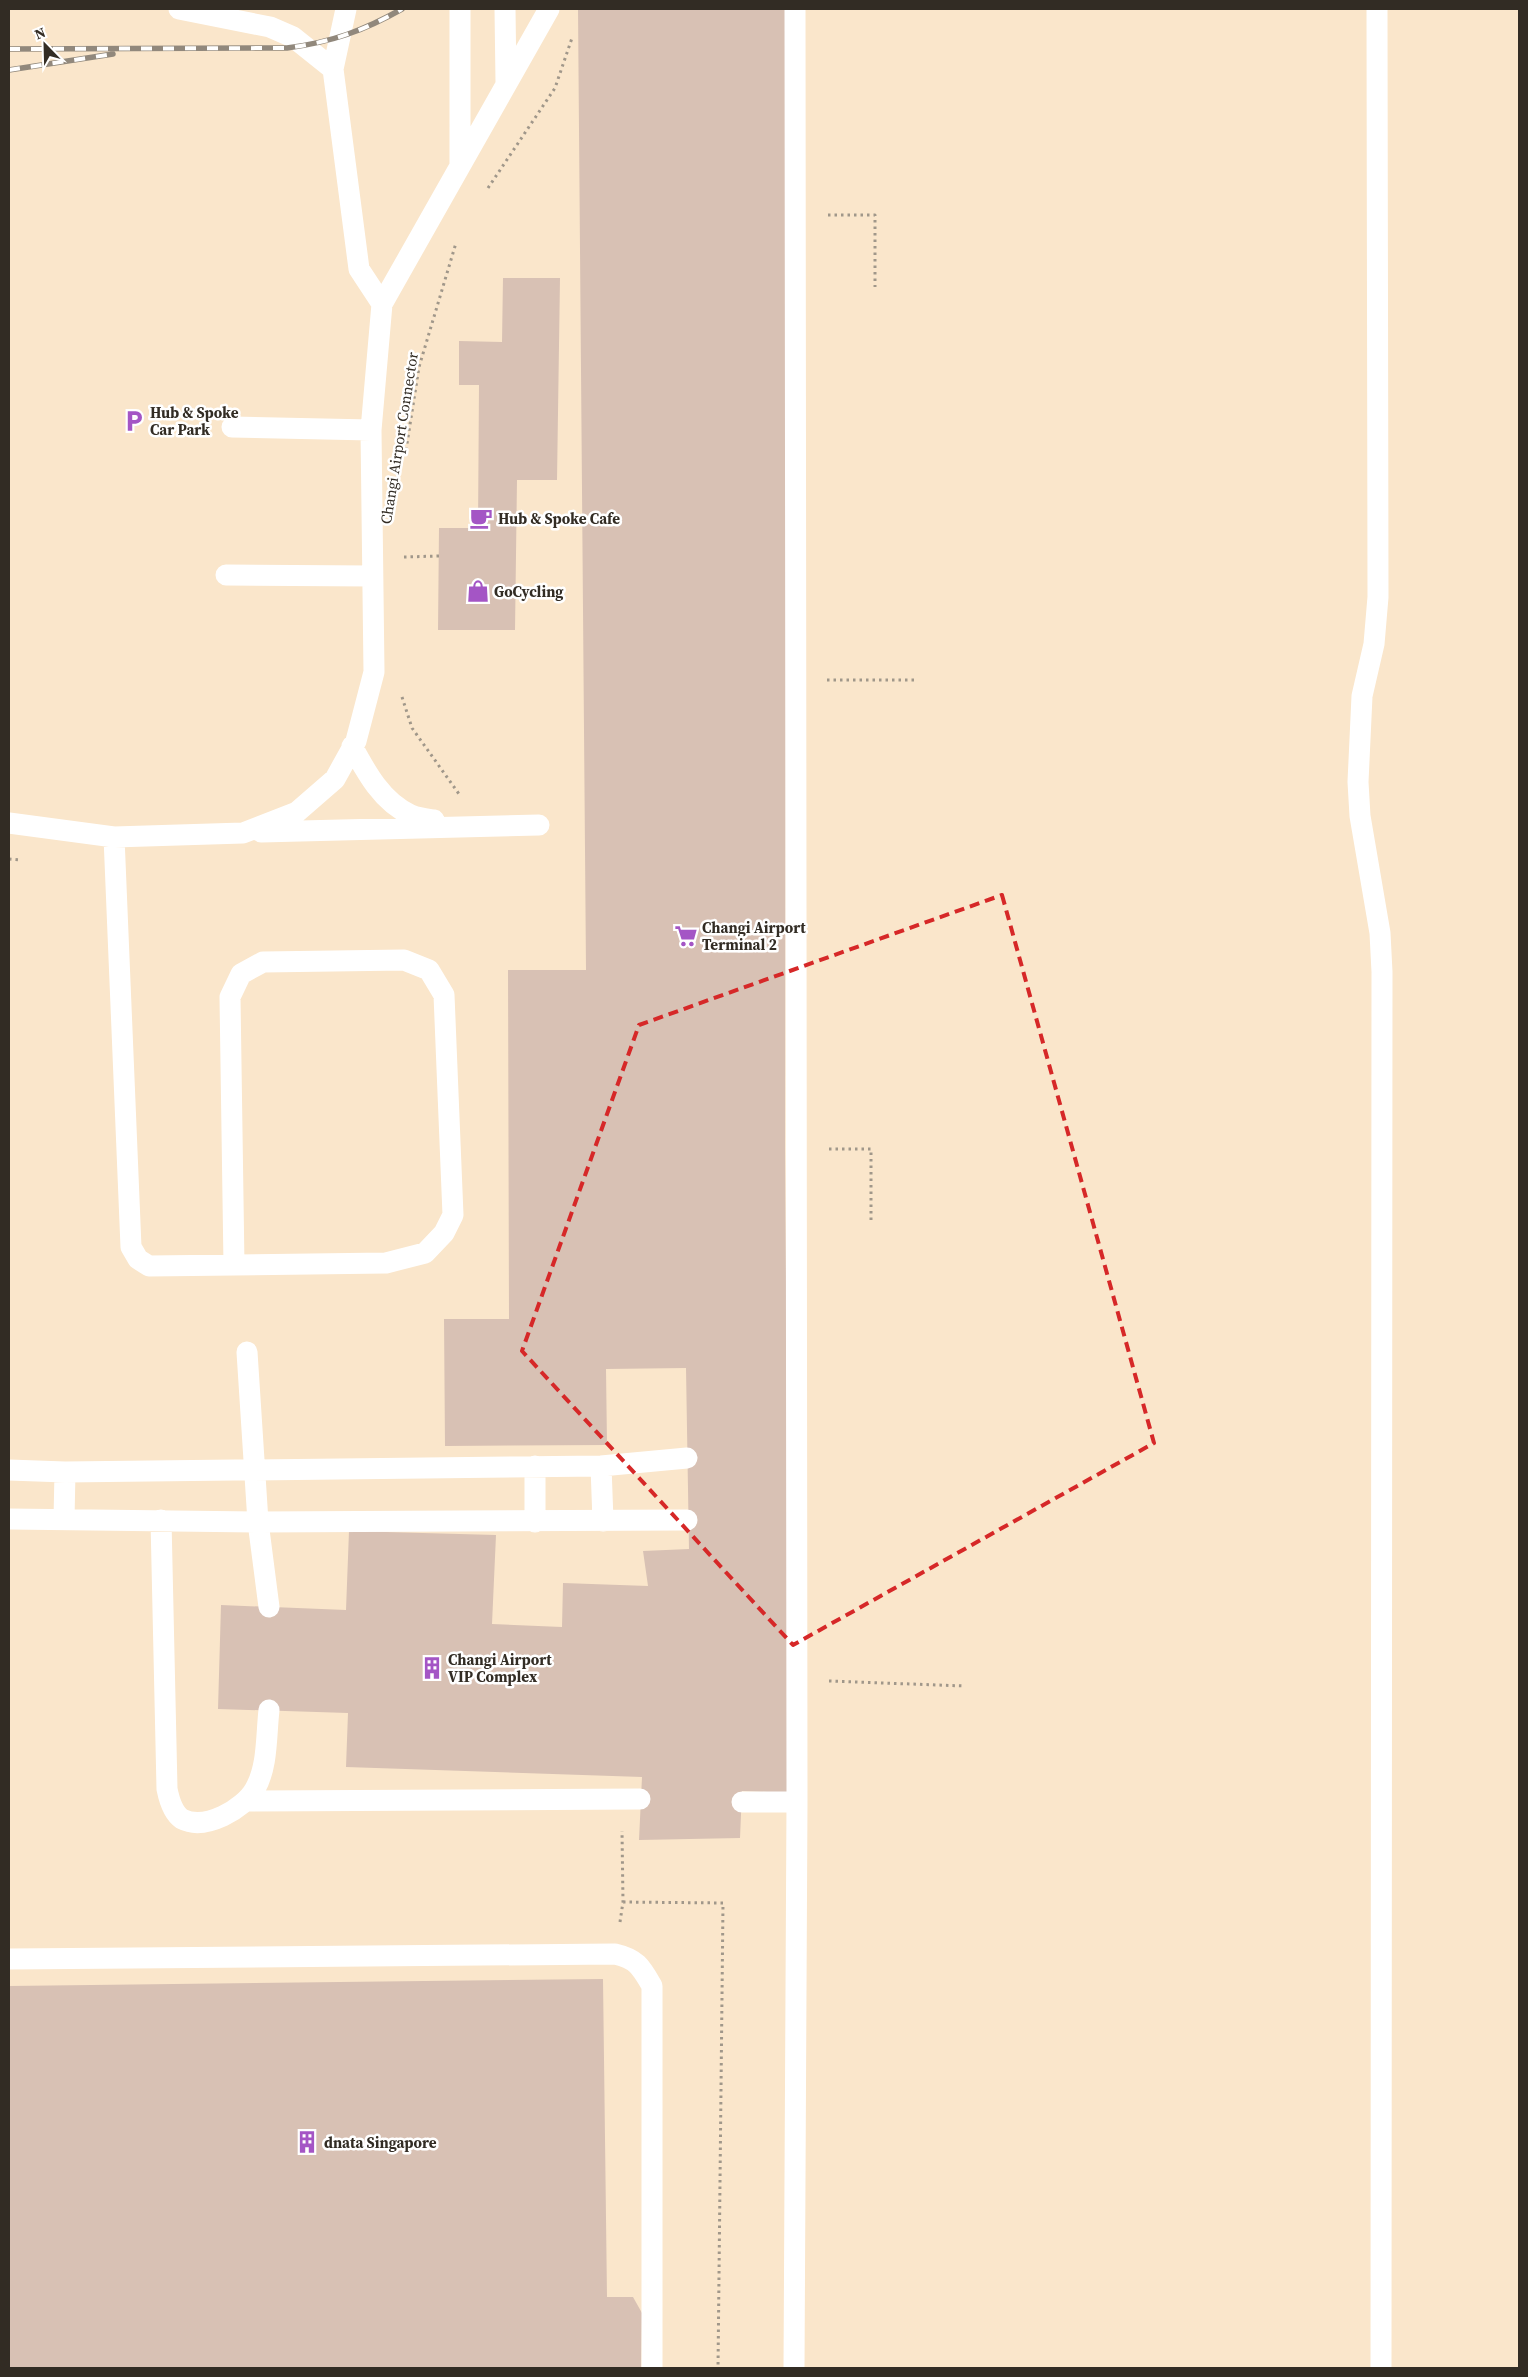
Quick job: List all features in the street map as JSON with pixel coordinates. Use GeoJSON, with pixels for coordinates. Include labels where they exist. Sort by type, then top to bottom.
{"type":"FeatureCollection","features":[{"type":"Feature","properties":{"kind":"lane"},"geometry":{"type":"LineString","coordinates":[[178,9],[270,27],[293,37],[332,69]]}},
{"type":"Feature","properties":{"kind":"lane"},"geometry":{"type":"LineString","coordinates":[[346,9],[332,69],[359,268],[382,304]]}},
{"type":"Feature","properties":{"kind":"lane"},"geometry":{"type":"LineString","coordinates":[[460,9],[460,165]]}},
{"type":"Feature","properties":{"kind":"lane"},"geometry":{"type":"LineString","coordinates":[[505,9],[506,82]]}},
{"type":"Feature","properties":{"kind":"lane"},"geometry":{"type":"LineString","coordinates":[[243,833],[297,812],[335,779],[356,740],[374,672],[371,576],[371,430],[382,304],[549,9]]}},
{"type":"Feature","properties":{"kind":"lane"},"geometry":{"type":"LineString","coordinates":[[794,2368],[796,1802],[792,1454],[795,9]]}},
{"type":"Feature","properties":{"kind":"lane"},"geometry":{"type":"LineString","coordinates":[[1377,9],[1378,597],[1374,644],[1362,696],[1358,782],[1360,816],[1380,933],[1382,972],[1381,2368]]}},
{"type":"Feature","properties":{"kind":"lane"},"geometry":{"type":"LineString","coordinates":[[232,427],[371,430]]}},
{"type":"Feature","properties":{"kind":"lane"},"geometry":{"type":"LineString","coordinates":[[226,575],[371,576]]}},
{"type":"Feature","properties":{"kind":"lane"},"geometry":{"type":"LineString","coordinates":[[352,746],[370,779],[388,798],[410,815],[464,827]]}},
{"type":"Feature","properties":{"kind":"lane"},"geometry":{"type":"LineString","coordinates":[[9,823],[114,837],[539,825]]}},
{"type":"Feature","properties":{"kind":"lane"},"geometry":{"type":"LineString","coordinates":[[114,837],[132,1247],[138,1259],[149,1266],[234,1265],[386,1263],[424,1253],[444,1234],[453,1215],[444,994],[429,970],[404,960],[263,962],[242,974],[230,997],[234,1265]]}},
{"type":"Feature","properties":{"kind":"lane"},"geometry":{"type":"LineString","coordinates":[[247,1352],[258,1522],[269,1607]]}},
{"type":"Feature","properties":{"kind":"lane"},"geometry":{"type":"LineString","coordinates":[[9,1470],[65,1472],[254,1471],[601,1466],[687,1458]]}},
{"type":"Feature","properties":{"kind":"lane"},"geometry":{"type":"LineString","coordinates":[[535,1466],[535,1522]]}},
{"type":"Feature","properties":{"kind":"lane"},"geometry":{"type":"LineString","coordinates":[[601,1466],[603,1521]]}},
{"type":"Feature","properties":{"kind":"lane"},"geometry":{"type":"LineString","coordinates":[[64,1519],[65,1472]]}},
{"type":"Feature","properties":{"kind":"lane"},"geometry":{"type":"LineString","coordinates":[[9,1519],[258,1522],[688,1520]]}},
{"type":"Feature","properties":{"kind":"lane"},"geometry":{"type":"LineString","coordinates":[[160,1520],[168,1797],[176,1813],[181,1818],[190,1822],[200,1822],[222,1816],[246,1801],[254,1792],[262,1773],[269,1710]]}},
{"type":"Feature","properties":{"kind":"lane"},"geometry":{"type":"LineString","coordinates":[[246,1801],[631,1799]]}},
{"type":"Feature","properties":{"kind":"lane"},"geometry":{"type":"LineString","coordinates":[[742,1802],[796,1802]]}},
{"type":"Feature","properties":{"kind":"lane"},"geometry":{"type":"LineString","coordinates":[[9,1959],[615,1954],[631,1957],[641,1967],[652,1986],[652,2368]]}},
{"type":"Feature","properties":{"kind":"path"},"geometry":{"type":"LineString","coordinates":[[483,196],[555,88],[573,35]]}},
{"type":"Feature","properties":{"kind":"path"},"geometry":{"type":"LineString","coordinates":[[826,216],[875,215],[875,287]]}},
{"type":"Feature","properties":{"kind":"path","name":"Changi Airport Connector"},"geometry":{"type":"LineString","coordinates":[[405,454],[420,367],[458,238]]}},
{"type":"Feature","properties":{"kind":"path"},"geometry":{"type":"LineString","coordinates":[[403,557],[439,556]]}},
{"type":"Feature","properties":{"kind":"path"},"geometry":{"type":"LineString","coordinates":[[817,680],[916,680]]}},
{"type":"Feature","properties":{"kind":"path"},"geometry":{"type":"LineString","coordinates":[[402,694],[412,728],[442,774],[463,800]]}},
{"type":"Feature","properties":{"kind":"path"},"geometry":{"type":"LineString","coordinates":[[823,1149],[871,1149],[871,1221]]}},
{"type":"Feature","properties":{"kind":"path"},"geometry":{"type":"LineString","coordinates":[[828,1681],[965,1686]]}},
{"type":"Feature","properties":{"kind":"path"},"geometry":{"type":"LineString","coordinates":[[615,1954],[623,1902],[631,1799]]}},
{"type":"Feature","properties":{"kind":"path"},"geometry":{"type":"LineString","coordinates":[[623,1902],[723,1903],[718,2368]]}},
{"type":"Feature","properties":{"kind":"highlighted area"},"geometry":{"type":"Polygon","coordinates":[[[1002,895],[1154,1443],[793,1645],[522,1351],[639,1025],[1002,895]]]}},
{"type":"Feature","properties":{"kind":"shaded area"},"geometry":{"type":"Polygon","coordinates":[[[9,9],[1519,9],[1519,2368],[9,2368],[9,9]]]}},
{"type":"Feature","properties":{"kind":"building","name":"Changi Airport Terminal 2"},"geometry":{"type":"Polygon","coordinates":[[[578,9],[787,9],[785,1149],[790,1793],[742,1791],[740,1838],[639,1840],[642,1777],[346,1767],[348,1713],[218,1709],[221,1605],[346,1610],[349,1531],[496,1535],[492,1624],[562,1627],[563,1583],[648,1586],[643,1551],[689,1549],[686,1368],[606,1369],[607,1445],[445,1446],[444,1319],[509,1319],[508,970],[586,970],[578,9]]]}},
{"type":"Feature","properties":{"kind":"building"},"geometry":{"type":"Polygon","coordinates":[[[503,278],[560,278],[557,480],[517,480],[515,630],[438,630],[439,528],[478,528],[479,385],[459,385],[459,341],[502,342],[503,278]]]}},
{"type":"Feature","properties":{"kind":"building","name":"dnata Singapore"},"geometry":{"type":"Polygon","coordinates":[[[603,1979],[607,2297],[633,2297],[642,2313],[641,2368],[9,2368],[9,1986],[603,1979]]]}},
{"type":"Feature","properties":{"kind":"railway"},"geometry":{"type":"LineString","coordinates":[[9,49],[287,48],[333,39],[374,24],[402,9]]}},
{"type":"Feature","properties":{"kind":"railway"},"geometry":{"type":"LineString","coordinates":[[9,70],[113,54]]}},
{"type":"Feature","properties":{"kind":"place","name":"Hub & Spoke Car Park"},"geometry":{"type":"Point","coordinates":[134,421]}},
{"type":"Feature","properties":{"kind":"place","name":"Hub & Spoke Cafe"},"geometry":{"type":"Point","coordinates":[481,518]}},
{"type":"Feature","properties":{"kind":"place","name":"GoCycling"},"geometry":{"type":"Point","coordinates":[478,591]}},
{"type":"Feature","properties":{"kind":"place","name":"Changi Airport Terminal 2"},"geometry":{"type":"Point","coordinates":[686,936]}},
{"type":"Feature","properties":{"kind":"place","name":"Changi Airport VIP Complex"},"geometry":{"type":"Point","coordinates":[432,1668]}},
{"type":"Feature","properties":{"kind":"place","name":"dnata Singapore"},"geometry":{"type":"Point","coordinates":[307,2142]}}]}
